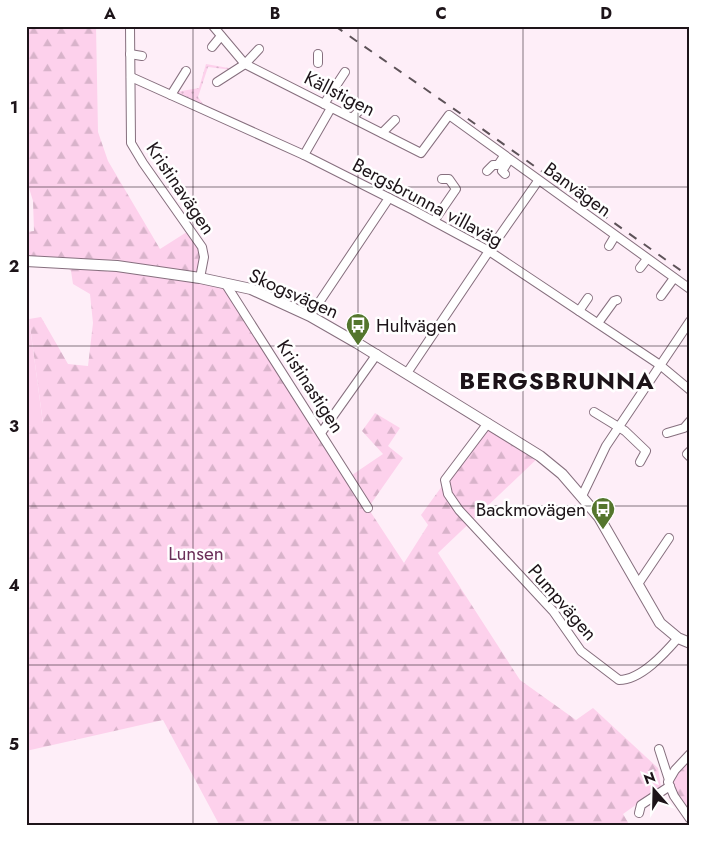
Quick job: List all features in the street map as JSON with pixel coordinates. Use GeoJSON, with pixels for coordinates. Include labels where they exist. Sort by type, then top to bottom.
{"type":"FeatureCollection","features":[{"type":"Feature","properties":{"kind":"street","name":"Kristinavägen"},"geometry":{"type":"LineString","coordinates":[[130,26],[131,143],[202,247],[204,257],[200,278]]}},
{"type":"Feature","properties":{"kind":"street"},"geometry":{"type":"LineString","coordinates":[[212,47],[218,30]]}},
{"type":"Feature","properties":{"kind":"street","name":"Källstigen"},"geometry":{"type":"LineString","coordinates":[[218,30],[245,64],[287,88],[352,118],[364,120],[370,132],[382,133],[404,147],[422,153],[430,142]]}},
{"type":"Feature","properties":{"kind":"street"},"geometry":{"type":"LineString","coordinates":[[217,82],[245,64],[259,49]]}},
{"type":"Feature","properties":{"kind":"street"},"geometry":{"type":"LineString","coordinates":[[130,54],[142,56]]}},
{"type":"Feature","properties":{"kind":"street"},"geometry":{"type":"LineString","coordinates":[[318,54],[318,63]]}},
{"type":"Feature","properties":{"kind":"street"},"geometry":{"type":"LineString","coordinates":[[171,95],[186,70]]}},
{"type":"Feature","properties":{"kind":"street"},"geometry":{"type":"LineString","coordinates":[[304,155],[345,72]]}},
{"type":"Feature","properties":{"kind":"street","name":"Bergsbrunna villaväg"},"geometry":{"type":"LineString","coordinates":[[131,77],[304,155],[489,251],[579,311],[604,324],[635,352],[660,365],[667,375],[690,390]]}},
{"type":"Feature","properties":{"kind":"street"},"geometry":{"type":"LineString","coordinates":[[352,118],[361,109]]}},
{"type":"Feature","properties":{"kind":"street","name":"Banvägen"},"geometry":{"type":"LineString","coordinates":[[430,142],[439,123],[449,115],[554,192],[582,217],[615,236],[690,289]]}},
{"type":"Feature","properties":{"kind":"street"},"geometry":{"type":"LineString","coordinates":[[382,133],[395,120]]}},
{"type":"Feature","properties":{"kind":"street"},"geometry":{"type":"LineString","coordinates":[[430,142],[438,145]]}},
{"type":"Feature","properties":{"kind":"street"},"geometry":{"type":"LineString","coordinates":[[487,171],[493,165],[498,165],[507,158]]}},
{"type":"Feature","properties":{"kind":"street"},"geometry":{"type":"LineString","coordinates":[[505,174],[502,171],[507,158]]}},
{"type":"Feature","properties":{"kind":"street"},"geometry":{"type":"LineString","coordinates":[[434,221],[456,189],[449,179],[442,179]]}},
{"type":"Feature","properties":{"kind":"street"},"geometry":{"type":"LineString","coordinates":[[407,373],[538,181]]}},
{"type":"Feature","properties":{"kind":"street"},"geometry":{"type":"LineString","coordinates":[[550,200],[554,192]]}},
{"type":"Feature","properties":{"kind":"street"},"geometry":{"type":"LineString","coordinates":[[310,316],[389,198]]}},
{"type":"Feature","properties":{"kind":"street"},"geometry":{"type":"LineString","coordinates":[[609,246],[615,236]]}},
{"type":"Feature","properties":{"kind":"street"},"geometry":{"type":"LineString","coordinates":[[640,268],[647,259]]}},
{"type":"Feature","properties":{"kind":"street","name":"Skogsvägen"},"geometry":{"type":"LineString","coordinates":[[26,262],[117,266],[200,278],[251,289],[310,316],[377,354],[540,456],[562,474],[602,522],[660,623],[678,638],[690,642]]}},
{"type":"Feature","properties":{"kind":"street"},"geometry":{"type":"LineString","coordinates":[[661,296],[674,278]]}},
{"type":"Feature","properties":{"kind":"street","name":"Kristinastigen"},"geometry":{"type":"LineString","coordinates":[[225,283],[368,508]]}},
{"type":"Feature","properties":{"kind":"street"},"geometry":{"type":"LineString","coordinates":[[579,311],[588,298]]}},
{"type":"Feature","properties":{"kind":"street"},"geometry":{"type":"LineString","coordinates":[[604,324],[614,301],[617,300]]}},
{"type":"Feature","properties":{"kind":"street"},"geometry":{"type":"LineString","coordinates":[[582,496],[606,446],[690,321]]}},
{"type":"Feature","properties":{"kind":"street"},"geometry":{"type":"LineString","coordinates":[[321,433],[377,354]]}},
{"type":"Feature","properties":{"kind":"street"},"geometry":{"type":"LineString","coordinates":[[594,412],[625,431],[646,451],[640,462]]}},
{"type":"Feature","properties":{"kind":"street"},"geometry":{"type":"LineString","coordinates":[[667,433],[684,428],[690,420]]}},
{"type":"Feature","properties":{"kind":"street","name":"Pumpvägen"},"geometry":{"type":"LineString","coordinates":[[488,423],[445,480],[448,494],[459,510],[553,612],[581,651],[619,680],[625,680],[650,667],[678,638]]}},
{"type":"Feature","properties":{"kind":"street"},"geometry":{"type":"LineString","coordinates":[[690,451],[687,454],[690,457]]}},
{"type":"Feature","properties":{"kind":"street"},"geometry":{"type":"LineString","coordinates":[[638,584],[670,538]]}},
{"type":"Feature","properties":{"kind":"street"},"geometry":{"type":"LineString","coordinates":[[659,749],[671,797],[690,820]]}},
{"type":"Feature","properties":{"kind":"street"},"geometry":{"type":"LineString","coordinates":[[639,813],[641,805],[669,783],[675,770],[690,754]]}},
{"type":"Feature","properties":{"kind":"green space","name":"Lunsen"},"geometry":{"type":"Polygon","coordinates":[[[26,26],[96,26],[98,132],[108,161],[160,249],[190,230],[202,247],[200,278],[225,283],[349,477],[383,454],[362,431],[375,413],[400,428],[388,446],[403,458],[368,508],[404,563],[428,525],[421,515],[488,423],[540,456],[438,553],[520,680],[576,720],[593,708],[658,768],[661,787],[623,814],[630,826],[220,826],[163,720],[26,751],[26,426],[43,423],[29,319],[41,317],[68,364],[88,366],[93,323],[90,294],[73,284],[71,271],[57,257],[26,256],[26,232],[34,231],[33,201],[26,178],[26,26]]]}},
{"type":"Feature","properties":{"kind":"green space"},"geometry":{"type":"Polygon","coordinates":[[[206,64],[234,69],[208,67],[198,97],[203,104],[176,92],[199,88],[206,64]]]}},
{"type":"Feature","properties":{"kind":"green space"},"geometry":{"type":"Polygon","coordinates":[[[26,319],[29,319],[43,424],[26,426],[26,319]]]}},
{"type":"Feature","properties":{"kind":"green space"},"geometry":{"type":"Polygon","coordinates":[[[683,760],[690,766],[690,819],[668,782],[683,760]]]}},
{"type":"Feature","properties":{"kind":"railway"},"geometry":{"type":"LineString","coordinates":[[335,26],[690,277]]}},
{"type":"Feature","properties":{"kind":"place","name":"Hultvägen"},"geometry":{"type":"Point","coordinates":[358,346]}},
{"type":"Feature","properties":{"kind":"place","name":"Backmovägen"},"geometry":{"type":"Point","coordinates":[603,530]}},
{"type":"Feature","properties":{"kind":"district","name":"BERGSBRUNNA"},"geometry":{"type":"Point","coordinates":[557,381]}}]}
